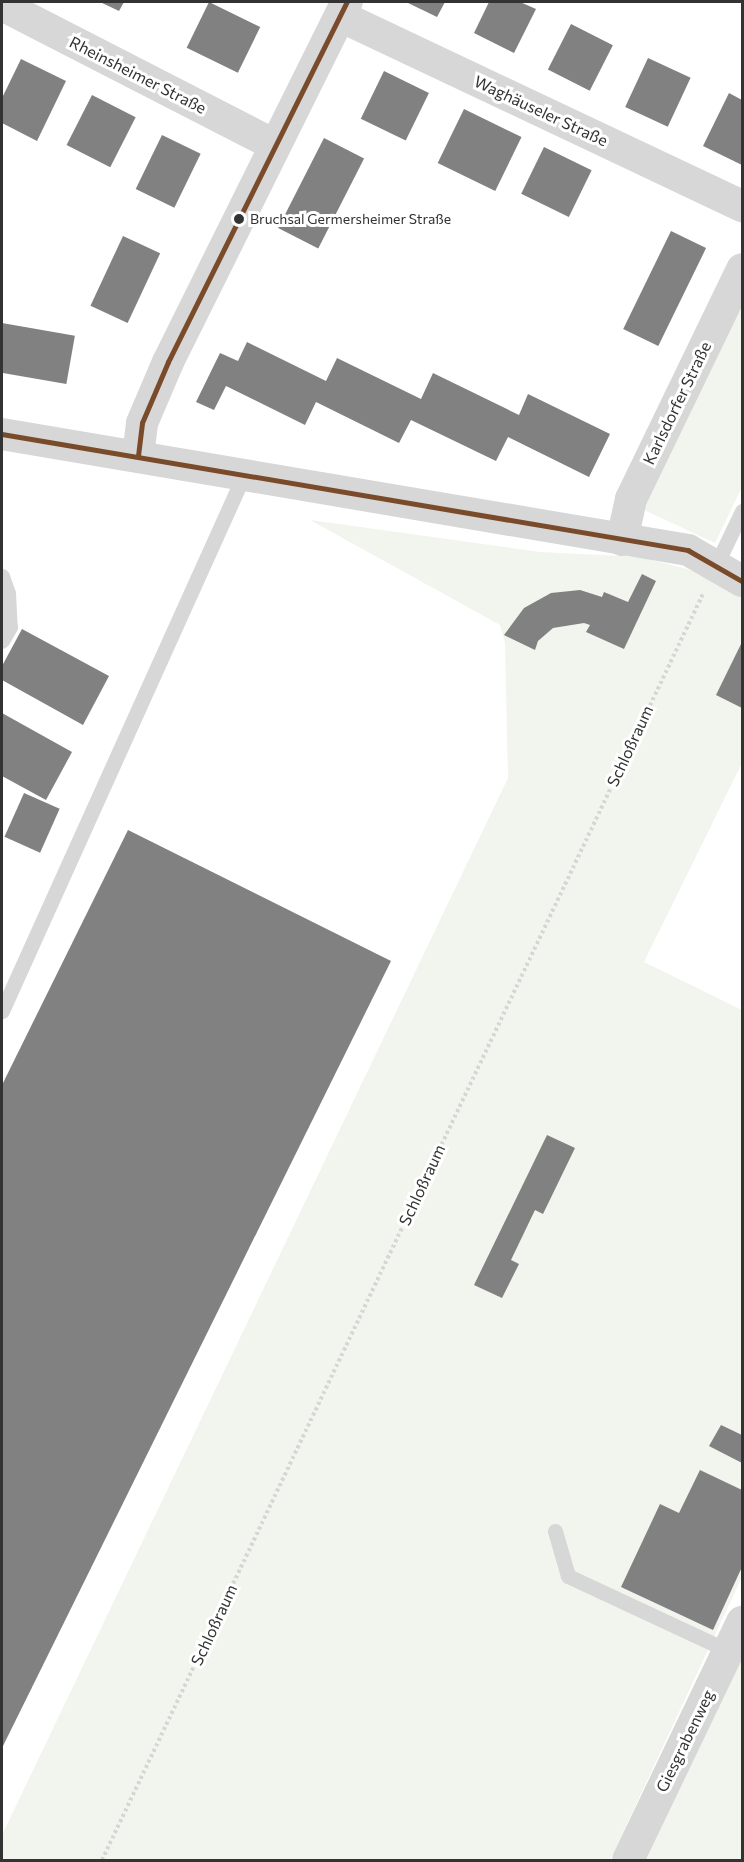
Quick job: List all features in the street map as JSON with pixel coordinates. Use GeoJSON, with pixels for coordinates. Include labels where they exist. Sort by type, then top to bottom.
{"type":"FeatureCollection","features":[{"type":"Feature","properties":{"kind":"street","name":"Rheinsheimer Straße"},"geometry":{"type":"LineString","coordinates":[[2,5],[274,145]]}},
{"type":"Feature","properties":{"kind":"street"},"geometry":{"type":"LineString","coordinates":[[138,456],[142,423],[168,362],[343,9]]}},
{"type":"Feature","properties":{"kind":"street","name":"Waghäuseler Straße"},"geometry":{"type":"LineString","coordinates":[[343,9],[742,206]]}},
{"type":"Feature","properties":{"kind":"street","name":"Karlsdorfer Straße"},"geometry":{"type":"LineString","coordinates":[[622,540],[631,499],[742,269]]}},
{"type":"Feature","properties":{"kind":"street"},"geometry":{"type":"LineString","coordinates":[[2,434],[138,456],[243,477],[688,550],[717,563],[742,581]]}},
{"type":"Feature","properties":{"kind":"street","name":"Giesgrabenweg"},"geometry":{"type":"LineString","coordinates":[[628,1860],[742,1622]]}},
{"type":"Feature","properties":{"kind":"lane"},"geometry":{"type":"LineString","coordinates":[[2,1011],[243,477]]}},
{"type":"Feature","properties":{"kind":"lane"},"geometry":{"type":"LineString","coordinates":[[717,563],[742,511]]}},
{"type":"Feature","properties":{"kind":"lane"},"geometry":{"type":"LineString","coordinates":[[2,576],[8,593],[10,627],[2,641]]}},
{"type":"Feature","properties":{"kind":"lane"},"geometry":{"type":"LineString","coordinates":[[555,1531],[568,1576],[729,1651]]}},
{"type":"Feature","properties":{"kind":"path","name":"Schloßraum"},"geometry":{"type":"LineString","coordinates":[[102,1860],[717,563]]}},
{"type":"Feature","properties":{"kind":"shaded area"},"geometry":{"type":"Polygon","coordinates":[[[742,300],[742,487],[715,543],[642,509],[742,300]]]}},
{"type":"Feature","properties":{"kind":"shaded area"},"geometry":{"type":"Polygon","coordinates":[[[310,520],[540,552],[641,557],[728,580],[742,595],[742,763],[644,962],[742,1010],[742,1577],[610,1860],[2,1860],[2,1835],[508,778],[505,643],[500,625],[310,520]]]}},
{"type":"Feature","properties":{"kind":"shaded area"},"geometry":{"type":"Polygon","coordinates":[[[742,1650],[742,1860],[642,1860],[742,1650]]]}},
{"type":"Feature","properties":{"kind":"building"},"geometry":{"type":"Polygon","coordinates":[[[100,2],[124,2],[119,11],[100,2]]]}},
{"type":"Feature","properties":{"kind":"building"},"geometry":{"type":"Polygon","coordinates":[[[209,2],[260,27],[238,73],[187,48],[209,2]]]}},
{"type":"Feature","properties":{"kind":"building"},"geometry":{"type":"Polygon","coordinates":[[[406,2],[445,2],[437,17],[406,2]]]}},
{"type":"Feature","properties":{"kind":"building"},"geometry":{"type":"Polygon","coordinates":[[[489,2],[520,2],[536,9],[514,53],[474,33],[489,2]]]}},
{"type":"Feature","properties":{"kind":"building"},"geometry":{"type":"Polygon","coordinates":[[[571,24],[613,45],[590,91],[548,69],[571,24]]]}},
{"type":"Feature","properties":{"kind":"building"},"geometry":{"type":"Polygon","coordinates":[[[648,58],[691,78],[668,127],[625,107],[648,58]]]}},
{"type":"Feature","properties":{"kind":"building"},"geometry":{"type":"Polygon","coordinates":[[[21,59],[66,81],[37,141],[2,123],[2,98],[21,59]]]}},
{"type":"Feature","properties":{"kind":"building"},"geometry":{"type":"Polygon","coordinates":[[[384,71],[429,93],[406,141],[361,119],[384,71]]]}},
{"type":"Feature","properties":{"kind":"building"},"geometry":{"type":"Polygon","coordinates":[[[729,93],[742,100],[742,165],[703,146],[729,93]]]}},
{"type":"Feature","properties":{"kind":"building"},"geometry":{"type":"Polygon","coordinates":[[[92,95],[136,117],[110,167],[67,145],[92,95]]]}},
{"type":"Feature","properties":{"kind":"building"},"geometry":{"type":"Polygon","coordinates":[[[464,109],[522,137],[495,191],[438,163],[464,109]]]}},
{"type":"Feature","properties":{"kind":"building"},"geometry":{"type":"Polygon","coordinates":[[[162,135],[201,154],[174,208],[136,189],[162,135]]]}},
{"type":"Feature","properties":{"kind":"building"},"geometry":{"type":"Polygon","coordinates":[[[324,138],[364,158],[318,248],[278,228],[324,138]]]}},
{"type":"Feature","properties":{"kind":"building"},"geometry":{"type":"Polygon","coordinates":[[[544,147],[592,170],[569,217],[521,194],[544,147]]]}},
{"type":"Feature","properties":{"kind":"building"},"geometry":{"type":"Polygon","coordinates":[[[671,231],[706,248],[658,346],[623,329],[671,231]]]}},
{"type":"Feature","properties":{"kind":"building"},"geometry":{"type":"Polygon","coordinates":[[[123,236],[160,253],[128,323],[90,306],[123,236]]]}},
{"type":"Feature","properties":{"kind":"building"},"geometry":{"type":"Polygon","coordinates":[[[2,323],[75,336],[66,384],[2,373],[2,323]]]}},
{"type":"Feature","properties":{"kind":"building"},"geometry":{"type":"Polygon","coordinates":[[[247,342],[326,381],[337,358],[421,399],[433,373],[519,415],[528,394],[610,434],[589,477],[508,437],[496,461],[411,420],[399,443],[316,402],[305,425],[226,386],[214,410],[196,402],[220,353],[238,361],[247,342]]]}},
{"type":"Feature","properties":{"kind":"building"},"geometry":{"type":"Polygon","coordinates":[[[642,574],[656,581],[624,649],[586,632],[590,625],[584,623],[553,628],[538,641],[535,650],[504,635],[524,608],[551,593],[580,590],[602,597],[604,592],[628,602],[642,574]]]}},
{"type":"Feature","properties":{"kind":"building"},"geometry":{"type":"Polygon","coordinates":[[[22,629],[109,676],[83,725],[2,680],[2,666],[22,629]]]}},
{"type":"Feature","properties":{"kind":"building"},"geometry":{"type":"Polygon","coordinates":[[[742,642],[742,708],[716,695],[742,642]]]}},
{"type":"Feature","properties":{"kind":"building"},"geometry":{"type":"Polygon","coordinates":[[[2,713],[72,752],[46,800],[2,776],[2,713]]]}},
{"type":"Feature","properties":{"kind":"building"},"geometry":{"type":"Polygon","coordinates":[[[24,793],[60,809],[40,853],[4,837],[24,793]]]}},
{"type":"Feature","properties":{"kind":"building"},"geometry":{"type":"Polygon","coordinates":[[[128,830],[391,961],[2,1748],[2,1085],[128,830]]]}},
{"type":"Feature","properties":{"kind":"building"},"geometry":{"type":"Polygon","coordinates":[[[547,1135],[575,1148],[543,1214],[535,1210],[511,1260],[519,1264],[502,1298],[474,1285],[547,1135]]]}},
{"type":"Feature","properties":{"kind":"building"},"geometry":{"type":"Polygon","coordinates":[[[721,1425],[742,1435],[742,1463],[709,1446],[721,1425]]]}},
{"type":"Feature","properties":{"kind":"building"},"geometry":{"type":"Polygon","coordinates":[[[700,1470],[742,1490],[742,1567],[713,1630],[621,1587],[660,1504],[679,1513],[700,1470]]]}},
{"type":"Feature","properties":{"kind":"transit line"},"geometry":{"type":"LineString","coordinates":[[138,456],[142,423],[168,362],[347,2]]}},
{"type":"Feature","properties":{"kind":"transit line"},"geometry":{"type":"LineString","coordinates":[[2,434],[688,550],[742,581]]}},
{"type":"Feature","properties":{"kind":"place","name":"Bruchsal Germersheimer Straße"},"geometry":{"type":"Point","coordinates":[239,219]}}]}
